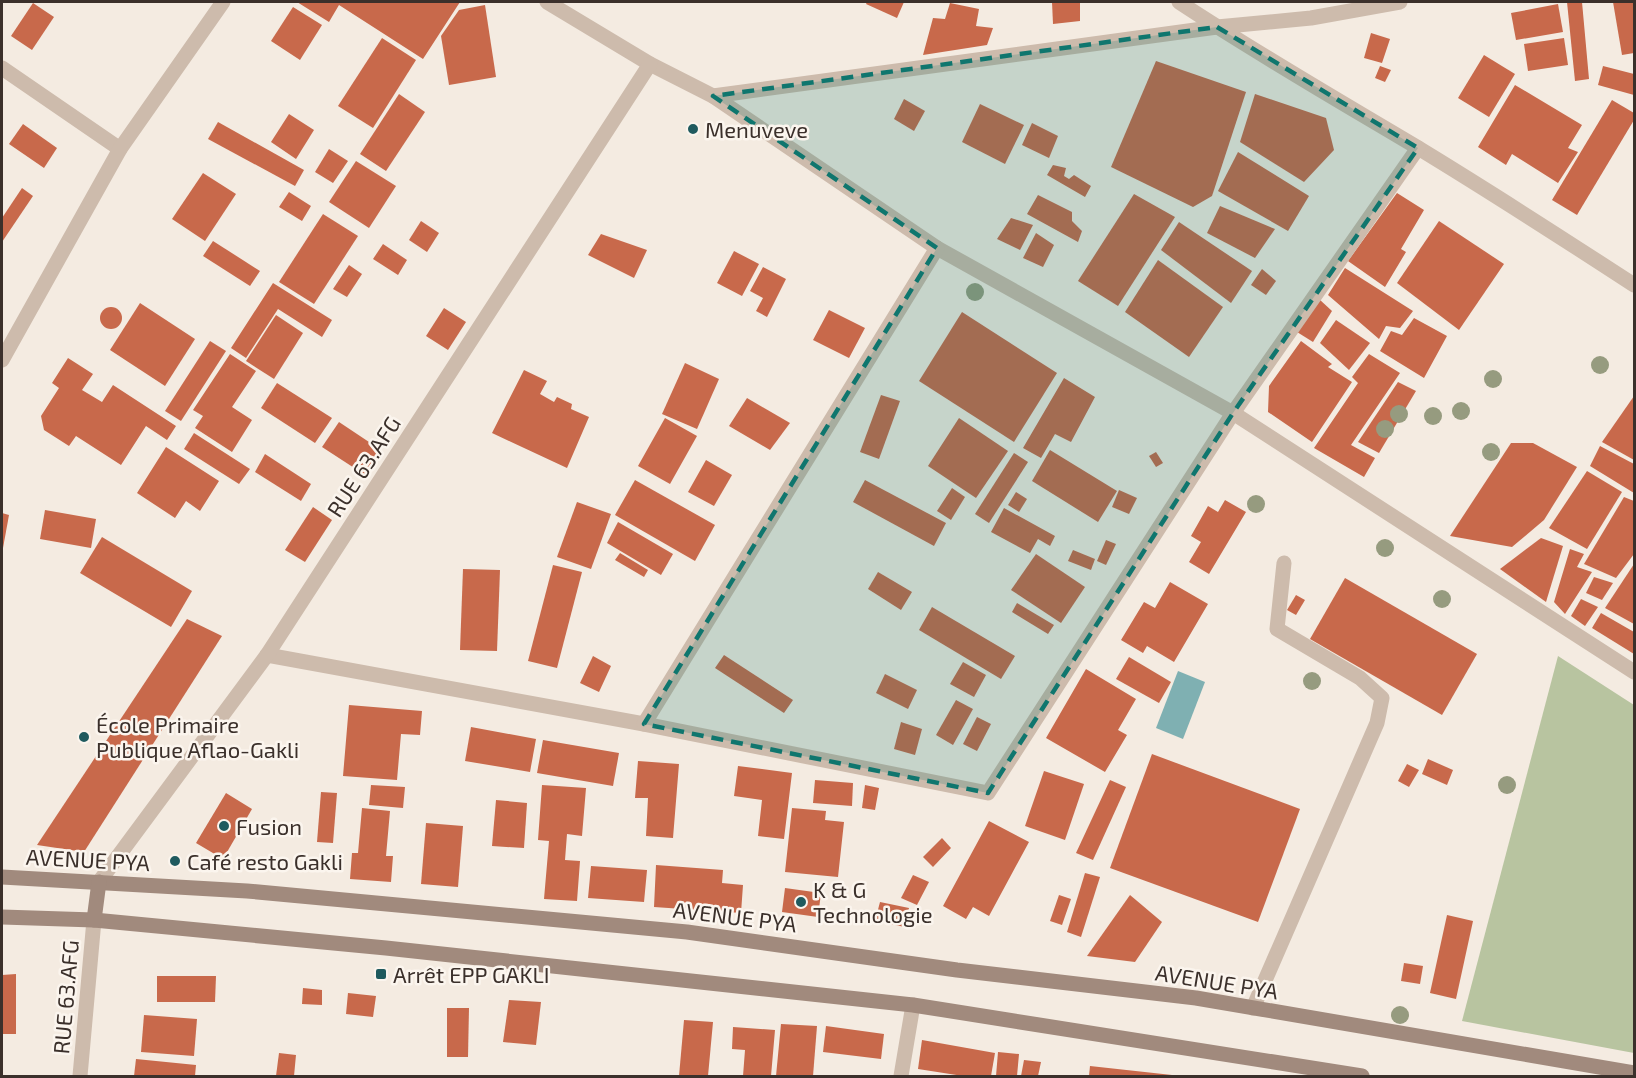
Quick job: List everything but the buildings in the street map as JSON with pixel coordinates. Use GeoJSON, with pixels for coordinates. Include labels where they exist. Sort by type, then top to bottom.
{"type":"FeatureCollection","features":[{"type":"Feature","properties":{"kind":"main road","name":"AVENUE PYA"},"geometry":{"type":"LineString","coordinates":[[2,877],[290,895],[687,932],[957,970],[1196,998],[1635,1073]]}},
{"type":"Feature","properties":{"kind":"main road"},"geometry":{"type":"LineString","coordinates":[[94,920],[99,882]]}},
{"type":"Feature","properties":{"kind":"main road"},"geometry":{"type":"LineString","coordinates":[[2,917],[94,920],[398,949],[913,1005],[1362,1077]]}},
{"type":"Feature","properties":{"kind":"street"},"geometry":{"type":"LineString","coordinates":[[2,360],[120,149],[223,2]]}},
{"type":"Feature","properties":{"kind":"street"},"geometry":{"type":"LineString","coordinates":[[547,2],[650,64],[713,96],[937,248],[1233,412],[1635,672]]}},
{"type":"Feature","properties":{"kind":"street"},"geometry":{"type":"LineString","coordinates":[[1179,2],[1418,148],[1635,285]]}},
{"type":"Feature","properties":{"kind":"street"},"geometry":{"type":"LineString","coordinates":[[713,96],[1217,27],[1311,18],[1400,2]]}},
{"type":"Feature","properties":{"kind":"street","name":"RUE 63.AFG"},"geometry":{"type":"LineString","coordinates":[[99,882],[267,655],[650,64]]}},
{"type":"Feature","properties":{"kind":"street"},"geometry":{"type":"LineString","coordinates":[[2,68],[120,149]]}},
{"type":"Feature","properties":{"kind":"street"},"geometry":{"type":"LineString","coordinates":[[267,655],[644,724],[988,794],[1233,412],[1418,148]]}},
{"type":"Feature","properties":{"kind":"street"},"geometry":{"type":"LineString","coordinates":[[644,724],[937,248]]}},
{"type":"Feature","properties":{"kind":"street"},"geometry":{"type":"LineString","coordinates":[[1253,1008],[1377,723],[1382,698],[1360,678],[1277,629],[1284,563]]}},
{"type":"Feature","properties":{"kind":"street","name":"RUE 63.AFG"},"geometry":{"type":"LineString","coordinates":[[80,1077],[94,920]]}},
{"type":"Feature","properties":{"kind":"street"},"geometry":{"type":"LineString","coordinates":[[901,1077],[913,1005]]}},
{"type":"Feature","properties":{"kind":"highlighted area"},"geometry":{"type":"Polygon","coordinates":[[[1217,27],[1418,148],[1233,413],[988,793],[644,724],[937,248],[713,96],[1217,27]]]}},
{"type":"Feature","properties":{"kind":"green space"},"geometry":{"type":"Polygon","coordinates":[[[1558,656],[1634,705],[1634,1053],[1462,1021],[1558,656]]]}},
{"type":"Feature","properties":{"kind":"water"},"geometry":{"type":"Polygon","coordinates":[[[1178,671],[1205,682],[1183,739],[1156,728],[1178,671]]]}},
{"type":"Feature","properties":{"kind":"place","name":"Menuveve"},"geometry":{"type":"Point","coordinates":[693,129]}},
{"type":"Feature","properties":{"kind":"place","name":"École Primaire Publique Aflao-Gakli"},"geometry":{"type":"Point","coordinates":[84,737]}},
{"type":"Feature","properties":{"kind":"place","name":"Fusion"},"geometry":{"type":"Point","coordinates":[224,826]}},
{"type":"Feature","properties":{"kind":"place","name":"Café resto Gakli"},"geometry":{"type":"Point","coordinates":[175,861]}},
{"type":"Feature","properties":{"kind":"place","name":"K & G Technologie"},"geometry":{"type":"Point","coordinates":[801,902]}},
{"type":"Feature","properties":{"kind":"place","name":"Arrêt EPP GAKLI"},"geometry":{"type":"Point","coordinates":[381,974]}}]}
